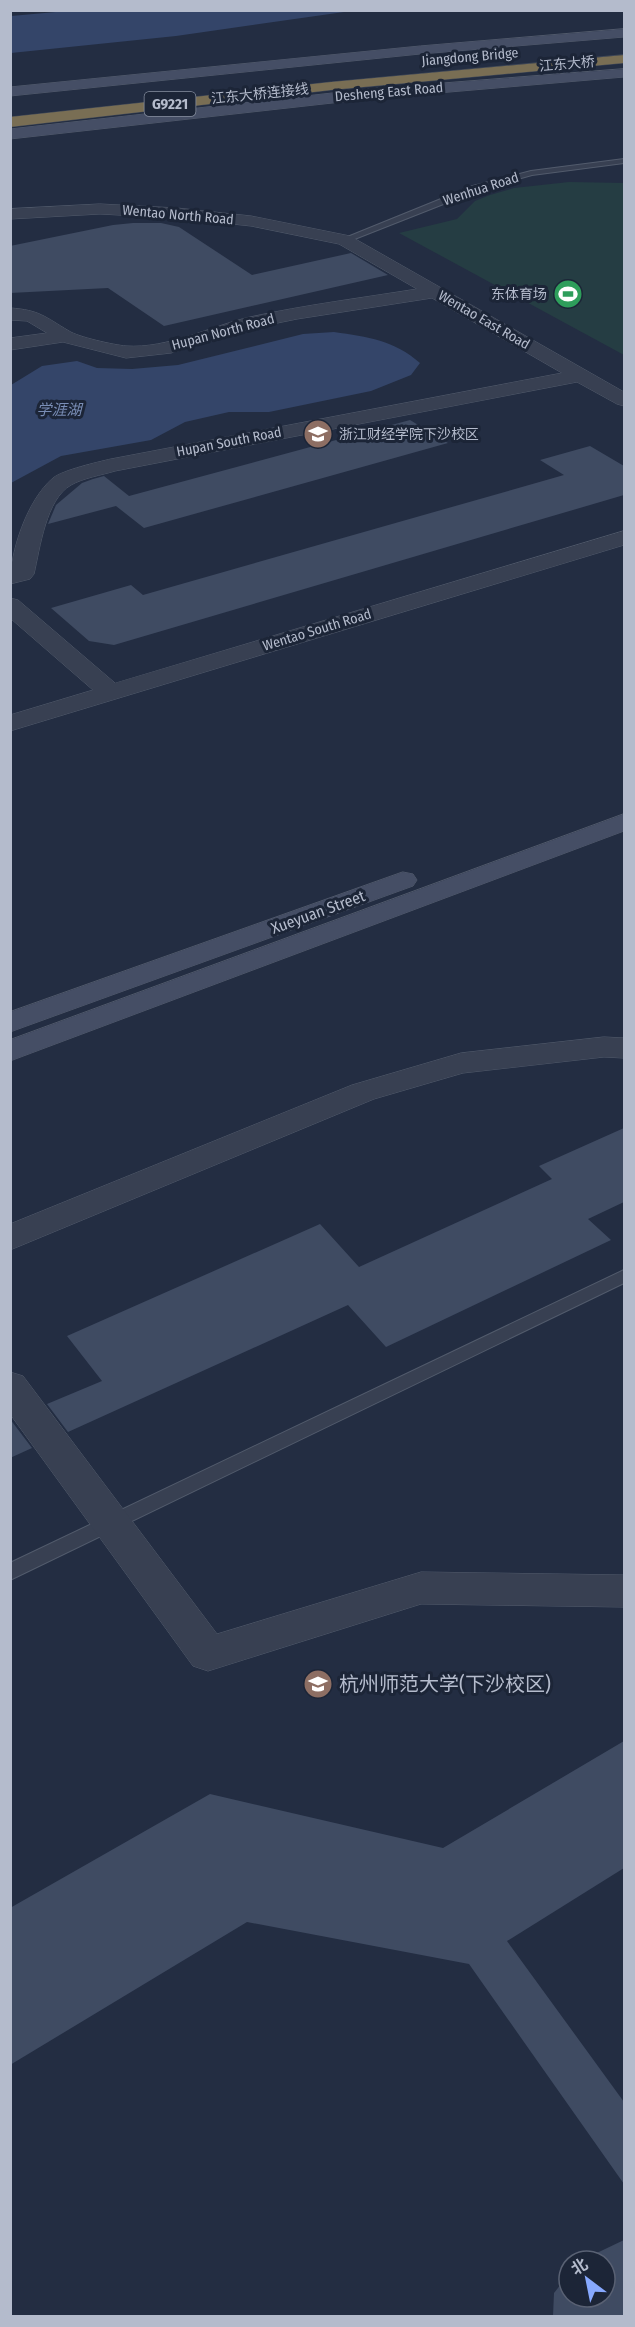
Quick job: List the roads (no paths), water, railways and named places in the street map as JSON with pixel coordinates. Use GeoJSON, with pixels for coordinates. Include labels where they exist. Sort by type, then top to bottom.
{"type":"FeatureCollection","features":[{"type":"Feature","properties":{"kind":"highway","name":"Jiangdong Bridge"},"geometry":{"type":"LineString","coordinates":[[316,72],[624,44]]}},
{"type":"Feature","properties":{"kind":"highway","name":"江东大桥"},"geometry":{"type":"LineString","coordinates":[[331,87],[624,59]]}},
{"type":"Feature","properties":{"kind":"highway","name":"江东大桥连接线"},"geometry":{"type":"LineString","coordinates":[[10,104],[316,72]]}},
{"type":"Feature","properties":{"kind":"highway","name":"江东大桥连接线"},"geometry":{"type":"LineString","coordinates":[[10,122],[331,87]]}},
{"type":"Feature","properties":{"kind":"main road"},"geometry":{"type":"LineString","coordinates":[[10,92],[420,50],[624,33]]}},
{"type":"Feature","properties":{"kind":"main road","name":"Desheng East Road"},"geometry":{"type":"LineString","coordinates":[[10,134],[368,94],[624,73]]}},
{"type":"Feature","properties":{"kind":"main road","name":"Xueyuan Street"},"geometry":{"type":"LineString","coordinates":[[10,1023],[624,800]]}},
{"type":"Feature","properties":{"kind":"main road"},"geometry":{"type":"LineString","coordinates":[[10,1051],[624,822]]}},
{"type":"Feature","properties":{"kind":"street","name":"Wentao North Road"},"geometry":{"type":"LineString","coordinates":[[10,214],[100,209],[177,213],[251,221],[344,240]]}},
{"type":"Feature","properties":{"kind":"street","name":"Wentao East Road"},"geometry":{"type":"LineString","coordinates":[[344,240],[624,400]]}},
{"type":"Feature","properties":{"kind":"street","name":"Hupan North Road"},"geometry":{"type":"LineString","coordinates":[[10,344],[63,336],[126,352],[171,347],[249,323],[297,313],[436,292]]}},
{"type":"Feature","properties":{"kind":"street"},"geometry":{"type":"LineString","coordinates":[[10,314],[46,321],[63,336]]}},
{"type":"Feature","properties":{"kind":"street","name":"Hupan South Road"},"geometry":{"type":"LineString","coordinates":[[10,577],[22,574],[33,529],[42,505],[62,481],[111,465],[581,375]]}},
{"type":"Feature","properties":{"kind":"street","name":"Wentao South Road"},"geometry":{"type":"LineString","coordinates":[[10,723],[624,538]]}},
{"type":"Feature","properties":{"kind":"street"},"geometry":{"type":"LineString","coordinates":[[10,605],[110,692]]}},
{"type":"Feature","properties":{"kind":"street"},"geometry":{"type":"LineString","coordinates":[[10,1238],[363,1092],[461,1063],[604,1047],[624,1048]]}},
{"type":"Feature","properties":{"kind":"street"},"geometry":{"type":"LineString","coordinates":[[10,1386],[208,1654],[421,1588],[624,1591]]}},
{"type":"Feature","properties":{"kind":"lane","name":"Wenhua Road"},"geometry":{"type":"LineString","coordinates":[[344,240],[476,188],[531,173],[624,161]]}},
{"type":"Feature","properties":{"kind":"lane"},"geometry":{"type":"LineString","coordinates":[[10,1572],[624,1276]]}},
{"type":"Feature","properties":{"kind":"water"},"geometry":{"type":"Polygon","coordinates":[[[67,11],[351,11],[176,36],[11,53],[11,16],[67,11]]]}},
{"type":"Feature","properties":{"kind":"water","name":"学涯湖"},"geometry":{"type":"Polygon","coordinates":[[[334,332],[390,344],[420,363],[411,375],[371,391],[269,412],[229,412],[185,422],[151,440],[61,456],[11,483],[11,385],[42,366],[77,361],[97,368],[132,369],[178,365],[303,334],[334,332]]]}},
{"type":"Feature","properties":{"kind":"place","name":"东体育场"},"geometry":{"type":"Point","coordinates":[568,294]}},
{"type":"Feature","properties":{"kind":"place","name":"浙江财经学院下沙校区"},"geometry":{"type":"Point","coordinates":[318,434]}},
{"type":"Feature","properties":{"kind":"place","name":"杭州师范大学(下沙校区)"},"geometry":{"type":"Point","coordinates":[318,1684]}}]}
